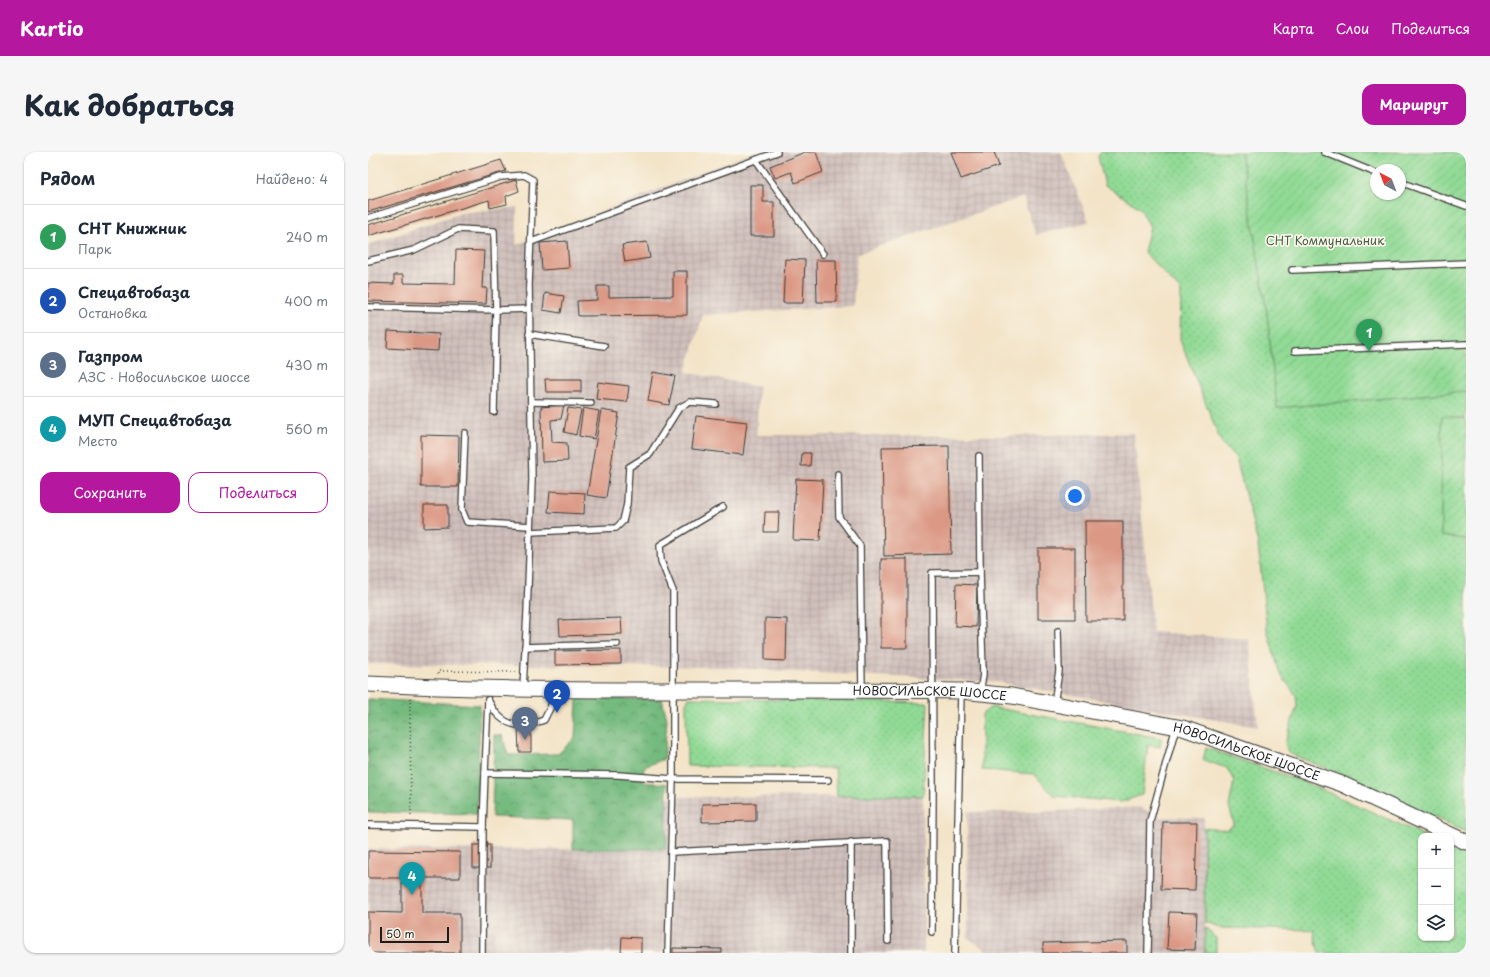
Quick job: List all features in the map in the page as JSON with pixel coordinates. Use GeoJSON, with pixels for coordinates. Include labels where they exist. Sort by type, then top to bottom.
{"type":"FeatureCollection","features":[{"type":"Feature","properties":{"kind":"street","name":"НОВОСИЛЬСКОЕ ШОССЕ"},"geometry":{"type":"LineString","coordinates":[[368,684],[438,688],[488,694],[523,689],[553,689],[961,691],[1012,696],[1176,726],[1342,784],[1466,842]]}},
{"type":"Feature","properties":{"kind":"lane"},"geometry":{"type":"LineString","coordinates":[[531,242],[778,152]]}},
{"type":"Feature","properties":{"kind":"lane"},"geometry":{"type":"LineString","coordinates":[[1324,152],[1370,171]]}},
{"type":"Feature","properties":{"kind":"lane"},"geometry":{"type":"LineString","coordinates":[[756,160],[823,254]]}},
{"type":"Feature","properties":{"kind":"lane"},"geometry":{"type":"LineString","coordinates":[[368,218],[501,177],[524,175],[533,180],[529,284],[532,480],[523,689]]}},
{"type":"Feature","properties":{"kind":"lane"},"geometry":{"type":"LineString","coordinates":[[1406,184],[1466,206]]}},
{"type":"Feature","properties":{"kind":"lane"},"geometry":{"type":"LineString","coordinates":[[368,261],[414,250],[458,229],[494,231],[496,310],[494,412]]}},
{"type":"Feature","properties":{"kind":"lane"},"geometry":{"type":"LineString","coordinates":[[1292,270],[1466,263]]}},
{"type":"Feature","properties":{"kind":"lane"},"geometry":{"type":"LineString","coordinates":[[368,307],[496,310],[529,309]]}},
{"type":"Feature","properties":{"kind":"lane"},"geometry":{"type":"LineString","coordinates":[[529,334],[604,346]]}},
{"type":"Feature","properties":{"kind":"lane"},"geometry":{"type":"LineString","coordinates":[[1295,351],[1466,344]]}},
{"type":"Feature","properties":{"kind":"lane"},"geometry":{"type":"LineString","coordinates":[[531,402],[591,403]]}},
{"type":"Feature","properties":{"kind":"lane"},"geometry":{"type":"LineString","coordinates":[[465,433],[462,510],[467,522],[530,529],[616,528],[623,521],[627,504],[629,467],[650,454],[679,408],[690,402],[716,404]]}},
{"type":"Feature","properties":{"kind":"lane"},"geometry":{"type":"LineString","coordinates":[[980,456],[980,572],[983,674],[980,693]]}},
{"type":"Feature","properties":{"kind":"lane"},"geometry":{"type":"LineString","coordinates":[[838,474],[839,517],[860,546],[862,691]]}},
{"type":"Feature","properties":{"kind":"lane"},"geometry":{"type":"LineString","coordinates":[[668,953],[672,852],[674,690],[673,591],[661,561],[660,545],[723,507]]}},
{"type":"Feature","properties":{"kind":"lane"},"geometry":{"type":"LineString","coordinates":[[932,932],[932,574],[980,572]]}},
{"type":"Feature","properties":{"kind":"lane"},"geometry":{"type":"LineString","coordinates":[[1054,704],[1059,671],[1058,631]]}},
{"type":"Feature","properties":{"kind":"lane"},"geometry":{"type":"LineString","coordinates":[[525,647],[617,644]]}},
{"type":"Feature","properties":{"kind":"lane"},"geometry":{"type":"LineString","coordinates":[[488,694],[499,716],[515,726],[531,725],[544,720],[551,706],[553,689]]}},
{"type":"Feature","properties":{"kind":"lane"},"geometry":{"type":"LineString","coordinates":[[955,953],[961,691]]}},
{"type":"Feature","properties":{"kind":"lane"},"geometry":{"type":"LineString","coordinates":[[482,953],[483,827],[488,694]]}},
{"type":"Feature","properties":{"kind":"lane"},"geometry":{"type":"LineString","coordinates":[[1148,953],[1150,822],[1176,726]]}},
{"type":"Feature","properties":{"kind":"lane"},"geometry":{"type":"LineString","coordinates":[[485,773],[618,775],[673,779],[828,780]]}},
{"type":"Feature","properties":{"kind":"lane"},"geometry":{"type":"LineString","coordinates":[[368,825],[483,827]]}},
{"type":"Feature","properties":{"kind":"lane"},"geometry":{"type":"LineString","coordinates":[[672,852],[887,840],[888,941]]}},
{"type":"Feature","properties":{"kind":"lane"},"geometry":{"type":"LineString","coordinates":[[851,842],[851,953]]}},
{"type":"Feature","properties":{"kind":"path"},"geometry":{"type":"LineString","coordinates":[[438,688],[438,671],[524,672]]}},
{"type":"Feature","properties":{"kind":"path"},"geometry":{"type":"LineString","coordinates":[[410,698],[411,826]]}},
{"type":"Feature","properties":{"kind":"shaded area"},"geometry":{"type":"Polygon","coordinates":[[[755,152],[1061,152],[1089,222],[1036,235],[1023,197],[857,254],[853,306],[703,315],[686,372],[759,387],[756,435],[1007,436],[1134,433],[1153,632],[1249,639],[1258,727],[997,682],[727,667],[368,664],[368,245],[461,213],[517,207],[516,245],[755,152]]]}},
{"type":"Feature","properties":{"kind":"shaded area"},"geometry":{"type":"Polygon","coordinates":[[[923,796],[924,953],[368,953],[368,849],[665,849],[667,797],[923,796]]]}},
{"type":"Feature","properties":{"kind":"shaded area"},"geometry":{"type":"Polygon","coordinates":[[[1139,807],[1160,817],[1204,818],[1205,953],[991,953],[968,938],[967,812],[1036,812],[1139,807]]]}},
{"type":"Feature","properties":{"kind":"green space"},"geometry":{"type":"Polygon","coordinates":[[[1101,152],[1241,152],[1267,314],[1277,408],[1466,391],[1466,418],[1442,417],[1441,536],[1466,539],[1466,832],[1371,786],[1288,753],[1285,743],[1297,706],[1296,695],[1280,674],[1267,630],[1258,544],[1236,458],[1222,444],[1180,340],[1181,291],[1144,252],[1150,227],[1140,208],[1105,185],[1098,157],[1101,152]]]}},
{"type":"Feature","properties":{"kind":"green space","name":"СНТ Коммунальник"},"geometry":{"type":"Polygon","coordinates":[[[1241,152],[1466,152],[1466,391],[1277,408],[1267,314],[1241,152]]]}},
{"type":"Feature","properties":{"kind":"green space"},"geometry":{"type":"Polygon","coordinates":[[[1442,416],[1466,419],[1466,539],[1441,536],[1442,416]]]}},
{"type":"Feature","properties":{"kind":"green space"},"geometry":{"type":"Polygon","coordinates":[[[689,698],[928,703],[923,796],[837,796],[835,768],[687,766],[686,703],[689,698]]]}},
{"type":"Feature","properties":{"kind":"green space"},"geometry":{"type":"Polygon","coordinates":[[[368,699],[480,705],[477,814],[368,812],[368,699]]]}},
{"type":"Feature","properties":{"kind":"green space"},"geometry":{"type":"Polygon","coordinates":[[[577,699],[662,699],[667,719],[664,759],[644,767],[643,782],[667,784],[666,849],[573,849],[573,820],[492,817],[494,735],[502,735],[508,755],[558,754],[575,738],[577,699]]]}},
{"type":"Feature","properties":{"kind":"green space"},"geometry":{"type":"Polygon","coordinates":[[[991,707],[1161,738],[1160,747],[1148,745],[1142,795],[1121,802],[1054,796],[1034,774],[982,770],[982,714],[991,707]]]}},
{"type":"Feature","properties":{"kind":"green space"},"geometry":{"type":"Polygon","coordinates":[[[1206,748],[1307,783],[1419,833],[1418,833],[1418,941],[1454,941],[1454,849],[1466,855],[1466,953],[1319,953],[1313,930],[1219,928],[1205,923],[1204,828],[1227,830],[1234,824],[1229,806],[1234,781],[1227,768],[1203,760],[1206,748]]]}},
{"type":"Feature","properties":{"kind":"green space"},"geometry":{"type":"Polygon","coordinates":[[[1205,928],[1216,938],[1216,953],[1205,953],[1205,928]]]}},
{"type":"Feature","properties":{"kind":"building"},"geometry":{"type":"Polygon","coordinates":[[[805,152],[816,152],[823,172],[795,183],[791,172],[775,178],[770,166],[805,152]]]}},
{"type":"Feature","properties":{"kind":"building"},"geometry":{"type":"Polygon","coordinates":[[[951,152],[994,152],[999,166],[961,179],[951,152]]]}},
{"type":"Feature","properties":{"kind":"building"},"geometry":{"type":"Polygon","coordinates":[[[501,160],[506,171],[368,212],[368,201],[501,160]]]}},
{"type":"Feature","properties":{"kind":"building"},"geometry":{"type":"Polygon","coordinates":[[[516,180],[519,191],[506,196],[507,204],[490,208],[489,200],[368,236],[368,225],[516,180]]]}},
{"type":"Feature","properties":{"kind":"building"},"geometry":{"type":"Polygon","coordinates":[[[750,185],[763,185],[763,202],[774,202],[774,236],[750,236],[750,185]]]}},
{"type":"Feature","properties":{"kind":"building"},"geometry":{"type":"Polygon","coordinates":[[[567,241],[569,268],[542,270],[540,243],[567,241]]]}},
{"type":"Feature","properties":{"kind":"building"},"geometry":{"type":"Polygon","coordinates":[[[647,242],[650,258],[625,262],[622,245],[647,242]]]}},
{"type":"Feature","properties":{"kind":"building"},"geometry":{"type":"Polygon","coordinates":[[[456,250],[484,251],[482,288],[487,288],[486,304],[368,301],[368,283],[394,284],[394,275],[403,275],[403,283],[455,284],[456,250]]]}},
{"type":"Feature","properties":{"kind":"building"},"geometry":{"type":"Polygon","coordinates":[[[785,259],[805,260],[803,303],[783,303],[785,259]]]}},
{"type":"Feature","properties":{"kind":"building"},"geometry":{"type":"Polygon","coordinates":[[[816,260],[836,260],[837,302],[817,302],[816,260]]]}},
{"type":"Feature","properties":{"kind":"building"},"geometry":{"type":"Polygon","coordinates":[[[673,271],[687,271],[687,315],[578,316],[577,301],[597,300],[597,286],[609,286],[609,297],[673,296],[673,271]]]}},
{"type":"Feature","properties":{"kind":"building"},"geometry":{"type":"Polygon","coordinates":[[[545,293],[564,296],[561,313],[543,310],[545,293]]]}},
{"type":"Feature","properties":{"kind":"building"},"geometry":{"type":"Polygon","coordinates":[[[388,331],[439,334],[438,351],[387,348],[388,331]]]}},
{"type":"Feature","properties":{"kind":"building"},"geometry":{"type":"Polygon","coordinates":[[[653,372],[675,376],[669,405],[648,401],[653,372]]]}},
{"type":"Feature","properties":{"kind":"building"},"geometry":{"type":"Polygon","coordinates":[[[545,379],[581,379],[581,392],[546,392],[545,379]]]}},
{"type":"Feature","properties":{"kind":"building"},"geometry":{"type":"Polygon","coordinates":[[[598,382],[629,386],[627,402],[596,399],[598,382]]]}},
{"type":"Feature","properties":{"kind":"building"},"geometry":{"type":"Polygon","coordinates":[[[564,405],[561,419],[551,420],[552,442],[567,443],[568,461],[542,462],[541,407],[564,405]]]}},
{"type":"Feature","properties":{"kind":"building"},"geometry":{"type":"Polygon","coordinates":[[[568,408],[581,410],[576,435],[564,432],[568,408]]]}},
{"type":"Feature","properties":{"kind":"building"},"geometry":{"type":"Polygon","coordinates":[[[583,408],[599,411],[594,439],[579,436],[583,408]]]}},
{"type":"Feature","properties":{"kind":"building"},"geometry":{"type":"Polygon","coordinates":[[[601,410],[619,413],[606,498],[587,495],[601,410]]]}},
{"type":"Feature","properties":{"kind":"building"},"geometry":{"type":"Polygon","coordinates":[[[696,416],[747,422],[743,455],[692,449],[696,416]]]}},
{"type":"Feature","properties":{"kind":"building"},"geometry":{"type":"Polygon","coordinates":[[[421,435],[459,436],[458,487],[421,487],[421,435]]]}},
{"type":"Feature","properties":{"kind":"building"},"geometry":{"type":"Polygon","coordinates":[[[949,446],[951,554],[884,556],[882,447],[949,446]]]}},
{"type":"Feature","properties":{"kind":"building"},"geometry":{"type":"Polygon","coordinates":[[[802,453],[811,453],[810,466],[801,466],[802,453]]]}},
{"type":"Feature","properties":{"kind":"building"},"geometry":{"type":"Polygon","coordinates":[[[796,479],[823,480],[820,541],[793,540],[796,479]]]}},
{"type":"Feature","properties":{"kind":"building"},"geometry":{"type":"Polygon","coordinates":[[[550,491],[585,493],[584,514],[548,512],[550,491]]]}},
{"type":"Feature","properties":{"kind":"building"},"geometry":{"type":"Polygon","coordinates":[[[424,505],[448,505],[448,527],[424,528],[424,505]]]}},
{"type":"Feature","properties":{"kind":"building"},"geometry":{"type":"Polygon","coordinates":[[[765,512],[779,512],[778,532],[764,532],[765,512]]]}},
{"type":"Feature","properties":{"kind":"building"},"geometry":{"type":"Polygon","coordinates":[[[1085,521],[1123,521],[1123,621],[1086,621],[1085,521]]]}},
{"type":"Feature","properties":{"kind":"building"},"geometry":{"type":"Polygon","coordinates":[[[1038,548],[1075,548],[1075,619],[1038,619],[1038,548]]]}},
{"type":"Feature","properties":{"kind":"building"},"geometry":{"type":"Polygon","coordinates":[[[881,559],[907,559],[907,648],[881,648],[881,559]]]}},
{"type":"Feature","properties":{"kind":"building"},"geometry":{"type":"Polygon","coordinates":[[[956,584],[977,585],[976,627],[955,626],[956,584]]]}},
{"type":"Feature","properties":{"kind":"building"},"geometry":{"type":"Polygon","coordinates":[[[621,618],[622,634],[560,636],[559,620],[621,618]]]}},
{"type":"Feature","properties":{"kind":"building"},"geometry":{"type":"Polygon","coordinates":[[[765,618],[787,619],[786,661],[765,660],[765,618]]]}},
{"type":"Feature","properties":{"kind":"building"},"geometry":{"type":"Polygon","coordinates":[[[621,650],[621,664],[555,665],[555,651],[621,650]]]}},
{"type":"Feature","properties":{"kind":"building"},"geometry":{"type":"Polygon","coordinates":[[[531,727],[531,752],[519,752],[518,728],[531,727]]]}},
{"type":"Feature","properties":{"kind":"building"},"geometry":{"type":"Polygon","coordinates":[[[756,803],[756,821],[702,822],[702,804],[756,803]]]}},
{"type":"Feature","properties":{"kind":"building"},"geometry":{"type":"Polygon","coordinates":[[[1163,822],[1197,822],[1195,890],[1161,889],[1163,822]]]}},
{"type":"Feature","properties":{"kind":"building"},"geometry":{"type":"Polygon","coordinates":[[[473,845],[490,845],[490,868],[473,868],[473,845]]]}},
{"type":"Feature","properties":{"kind":"building"},"geometry":{"type":"Polygon","coordinates":[[[368,851],[460,852],[460,878],[422,878],[422,913],[460,913],[460,953],[368,953],[368,912],[402,913],[402,878],[368,878],[368,851]]]}},
{"type":"Feature","properties":{"kind":"building"},"geometry":{"type":"Polygon","coordinates":[[[1169,912],[1197,913],[1195,950],[1167,949],[1169,912]]]}},
{"type":"Feature","properties":{"kind":"building"},"geometry":{"type":"Polygon","coordinates":[[[622,937],[641,938],[641,953],[621,953],[622,937]]]}},
{"type":"Feature","properties":{"kind":"building"},"geometry":{"type":"Polygon","coordinates":[[[1127,941],[1127,953],[1043,953],[1043,943],[1127,941]]]}},
{"type":"Feature","properties":{"kind":"building"},"geometry":{"type":"Polygon","coordinates":[[[673,948],[722,949],[722,953],[673,953],[673,948]]]}},
{"type":"Feature","properties":{"kind":"place","name":"СНТ Книжник"},"geometry":{"type":"Point","coordinates":[1369,352]}},
{"type":"Feature","properties":{"kind":"place","name":"Спецавтобаза"},"geometry":{"type":"Point","coordinates":[557,713]}},
{"type":"Feature","properties":{"kind":"place","name":"Газпром"},"geometry":{"type":"Point","coordinates":[525,740]}},
{"type":"Feature","properties":{"kind":"place","name":"МУП Спецавтобаза"},"geometry":{"type":"Point","coordinates":[412,895]}}]}
